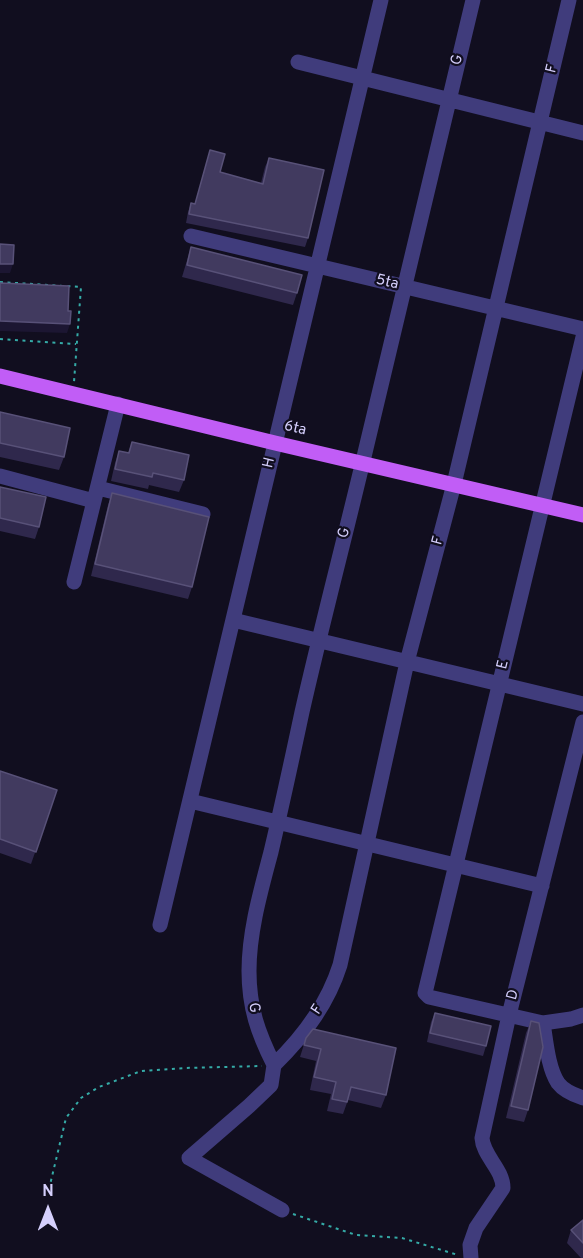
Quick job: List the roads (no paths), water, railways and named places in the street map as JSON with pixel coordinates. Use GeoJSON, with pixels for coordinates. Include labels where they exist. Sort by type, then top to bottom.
{"type":"FeatureCollection","features":[{"type":"Feature","properties":{"kind":"main road","name":"6ta"},"geometry":{"type":"LineString","coordinates":[[0,376],[583,515]]}},
{"type":"Feature","properties":{"kind":"street","name":"H"},"geometry":{"type":"LineString","coordinates":[[160,925],[381,0]]}},
{"type":"Feature","properties":{"kind":"street","name":"G"},"geometry":{"type":"LineString","coordinates":[[274,1065],[255,1020],[250,993],[250,946],[318,640],[473,0]]}},
{"type":"Feature","properties":{"kind":"street","name":"F"},"geometry":{"type":"LineString","coordinates":[[274,1065],[289,1051],[324,1001],[335,981],[340,965],[408,662],[454,484],[569,0]]}},
{"type":"Feature","properties":{"kind":"street"},"geometry":{"type":"LineString","coordinates":[[298,62],[583,133]]}},
{"type":"Feature","properties":{"kind":"street","name":"5ta"},"geometry":{"type":"LineString","coordinates":[[191,236],[583,329]]}},
{"type":"Feature","properties":{"kind":"street","name":"E"},"geometry":{"type":"LineString","coordinates":[[509,1015],[429,996],[425,993],[583,337]]}},
{"type":"Feature","properties":{"kind":"street"},"geometry":{"type":"LineString","coordinates":[[74,582],[118,404]]}},
{"type":"Feature","properties":{"kind":"street"},"geometry":{"type":"LineString","coordinates":[[0,476],[203,514]]}},
{"type":"Feature","properties":{"kind":"street"},"geometry":{"type":"LineString","coordinates":[[233,620],[583,704]]}},
{"type":"Feature","properties":{"kind":"street","name":"D"},"geometry":{"type":"LineString","coordinates":[[464,1256],[476,1228],[504,1184],[485,1150],[482,1138],[509,1015],[583,722]]}},
{"type":"Feature","properties":{"kind":"street"},"geometry":{"type":"LineString","coordinates":[[190,801],[542,886]]}},
{"type":"Feature","properties":{"kind":"street"},"geometry":{"type":"LineString","coordinates":[[509,1015],[543,1023],[577,1017]]}},
{"type":"Feature","properties":{"kind":"street"},"geometry":{"type":"LineString","coordinates":[[543,1023],[549,1059],[558,1084],[583,1098]]}},
{"type":"Feature","properties":{"kind":"street"},"geometry":{"type":"LineString","coordinates":[[274,1065],[271,1085],[189,1158],[282,1210]]}}]}
